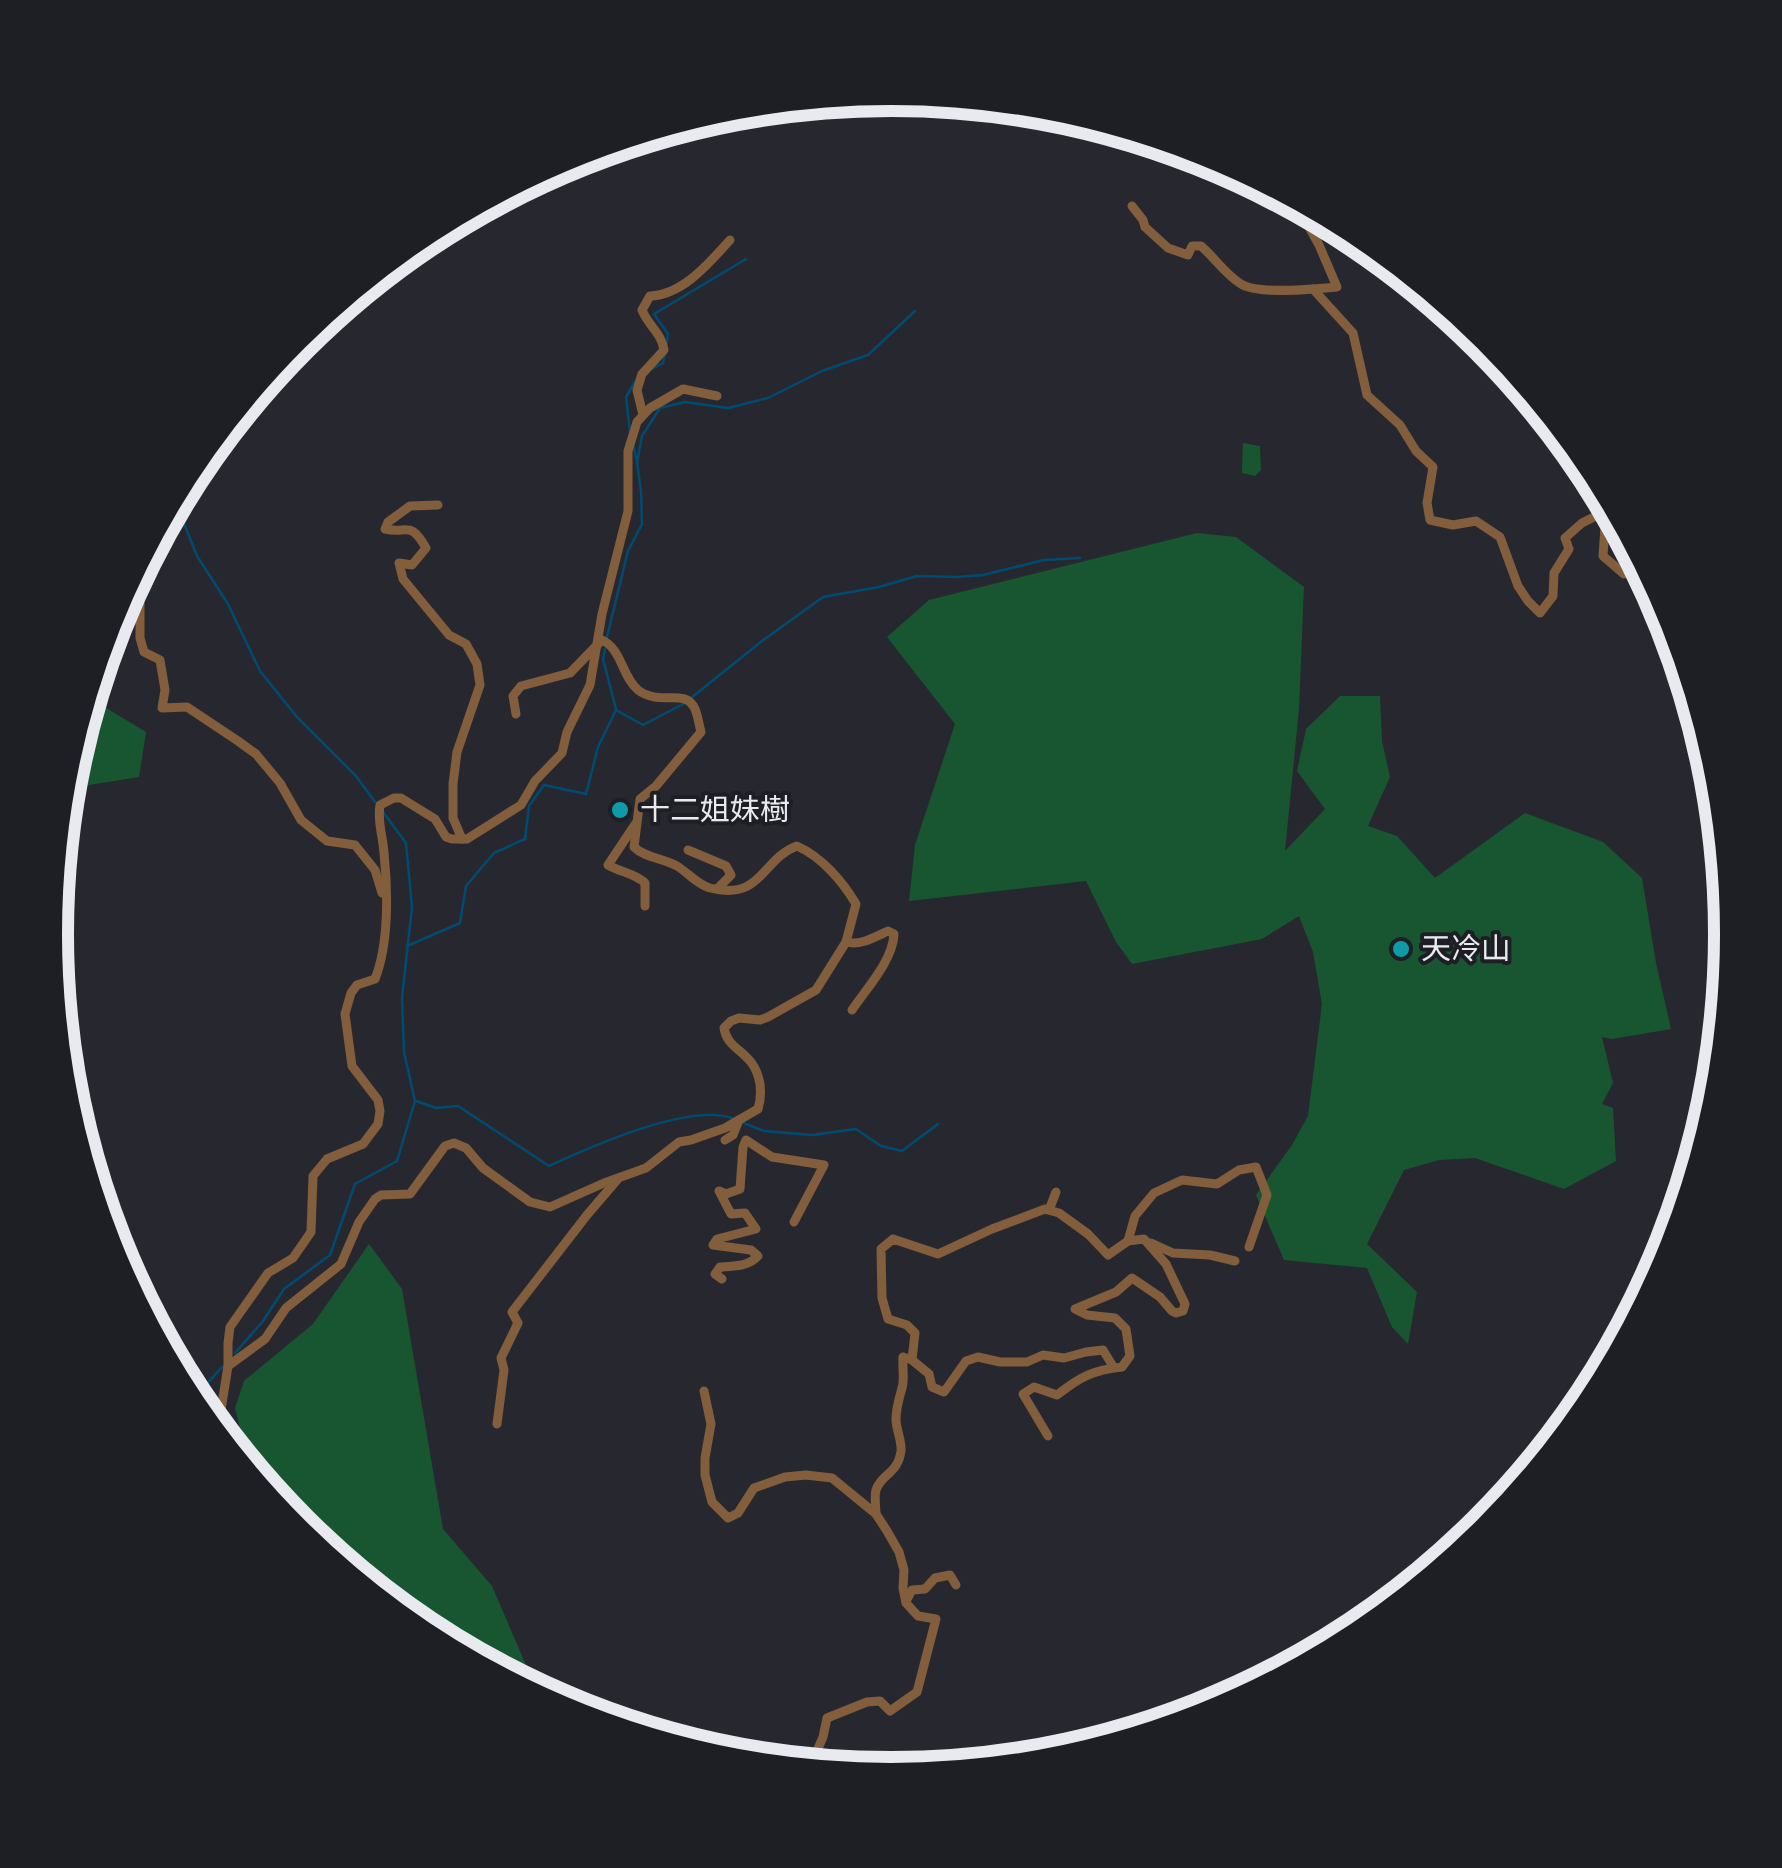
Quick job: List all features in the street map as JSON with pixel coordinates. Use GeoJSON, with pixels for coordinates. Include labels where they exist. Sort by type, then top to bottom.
{"type":"FeatureCollection","features":[{"type":"Feature","properties":{"kind":"street"},"geometry":{"type":"LineString","coordinates":[[1132,206],[1145,227],[1168,248],[1188,255],[1192,246],[1200,246],[1245,287],[1287,291],[1337,288],[1308,224]]}},
{"type":"Feature","properties":{"kind":"street"},"geometry":{"type":"LineString","coordinates":[[643,415],[636,390],[642,374],[664,350],[662,337],[648,324],[642,310],[650,296],[661,296],[701,272],[730,240]]}},
{"type":"Feature","properties":{"kind":"street"},"geometry":{"type":"LineString","coordinates":[[1313,290],[1353,333],[1367,395],[1400,426],[1432,468],[1427,503],[1430,520],[1453,525],[1476,521],[1500,537],[1518,586],[1540,613],[1553,596],[1554,573],[1569,548],[1565,538],[1582,523],[1600,515]]}},
{"type":"Feature","properties":{"kind":"street"},"geometry":{"type":"LineString","coordinates":[[222,1413],[230,1328],[268,1274],[293,1258],[311,1232],[313,1176],[328,1159],[363,1144],[378,1124],[378,1100],[352,1066],[346,1014],[351,993],[374,979],[383,960],[386,874],[379,810],[385,801],[401,798],[436,819],[452,840],[467,839],[521,805],[535,781],[562,753],[567,732],[590,685],[628,511],[628,452],[636,422],[650,408],[683,388],[716,396]]}},
{"type":"Feature","properties":{"kind":"street"},"geometry":{"type":"LineString","coordinates":[[438,505],[410,506],[388,522],[385,529],[406,528],[418,534],[426,548],[412,565],[399,563],[403,579],[449,635],[466,644],[477,664],[480,684],[457,752],[453,784],[453,818],[462,839]]}},
{"type":"Feature","properties":{"kind":"street"},"geometry":{"type":"LineString","coordinates":[[1605,523],[1604,556],[1624,574],[1628,567]]}},
{"type":"Feature","properties":{"kind":"street"},"geometry":{"type":"LineString","coordinates":[[140,602],[144,652],[160,660],[165,690],[162,708],[187,707],[256,754],[280,783],[301,820],[327,842],[355,845],[375,870],[385,903]]}},
{"type":"Feature","properties":{"kind":"street"},"geometry":{"type":"LineString","coordinates":[[228,1366],[266,1339],[286,1308],[340,1264],[358,1222],[376,1200],[381,1195],[410,1194],[445,1146],[454,1143],[466,1148],[483,1168],[530,1202],[550,1207],[646,1168],[679,1142],[725,1128],[758,1109],[761,1103],[757,1068],[726,1039],[724,1028],[739,1018],[768,1017],[816,990],[846,942],[856,904],[846,886],[804,849],[789,849],[743,890],[707,888],[674,864],[634,847],[640,799],[656,786],[701,732],[689,700],[680,696],[653,698],[633,686],[611,644],[602,640],[596,644],[570,673],[521,686],[513,696],[516,714]]}},
{"type":"Feature","properties":{"kind":"street"},"geometry":{"type":"LineString","coordinates":[[637,821],[608,865],[639,877],[645,884],[644,906]]}},
{"type":"Feature","properties":{"kind":"street"},"geometry":{"type":"LineString","coordinates":[[688,850],[726,866],[730,875],[718,888]]}},
{"type":"Feature","properties":{"kind":"street"},"geometry":{"type":"LineString","coordinates":[[846,942],[865,941],[888,931],[894,934],[886,959],[852,1010]]}},
{"type":"Feature","properties":{"kind":"street"},"geometry":{"type":"LineString","coordinates":[[725,1140],[733,1135],[739,1120]]}},
{"type":"Feature","properties":{"kind":"street"},"geometry":{"type":"LineString","coordinates":[[739,1120],[746,1140],[772,1157],[824,1165],[794,1222]]}},
{"type":"Feature","properties":{"kind":"street"},"geometry":{"type":"LineString","coordinates":[[722,1278],[715,1274],[720,1267],[740,1266],[758,1256],[751,1250],[713,1245],[717,1239],[756,1229],[745,1214],[731,1214],[720,1191],[726,1194],[740,1189],[746,1140]]}},
{"type":"Feature","properties":{"kind":"street"},"geometry":{"type":"LineString","coordinates":[[1128,1241],[1135,1216],[1154,1194],[1182,1180],[1217,1184],[1240,1170],[1256,1167],[1267,1196],[1249,1247]]}},
{"type":"Feature","properties":{"kind":"street"},"geometry":{"type":"LineString","coordinates":[[498,1424],[504,1370],[501,1358],[518,1324],[512,1312],[619,1178]]}},
{"type":"Feature","properties":{"kind":"street"},"geometry":{"type":"LineString","coordinates":[[1049,1210],[1056,1192]]}},
{"type":"Feature","properties":{"kind":"street"},"geometry":{"type":"LineString","coordinates":[[912,1360],[915,1334],[907,1325],[888,1319],[882,1298],[881,1249],[894,1239],[938,1254],[1045,1209],[1059,1213],[1088,1234],[1108,1255],[1128,1241],[1144,1239],[1173,1254],[1210,1255],[1235,1261]]}},
{"type":"Feature","properties":{"kind":"street"},"geometry":{"type":"LineString","coordinates":[[1048,1436],[1024,1394],[1034,1387],[1057,1395],[1078,1378],[1100,1369],[1122,1367],[1130,1356],[1126,1329],[1115,1318],[1087,1315],[1075,1308],[1116,1292],[1132,1278],[1176,1313],[1183,1311],[1185,1304],[1166,1264],[1144,1239]]}},
{"type":"Feature","properties":{"kind":"street"},"geometry":{"type":"LineString","coordinates":[[876,1514],[875,1492],[894,1471],[902,1447],[896,1423],[897,1401],[904,1384],[903,1357],[929,1374],[932,1386],[944,1392],[966,1361],[978,1357],[1026,1362],[1043,1355],[1064,1358],[1104,1350],[1114,1368]]}},
{"type":"Feature","properties":{"kind":"street"},"geometry":{"type":"LineString","coordinates":[[704,1391],[711,1424],[705,1475],[712,1502],[728,1518],[738,1514],[754,1488],[806,1475],[832,1478],[876,1514],[898,1552],[904,1570],[906,1603],[918,1616],[936,1619],[917,1692],[890,1712],[880,1702],[867,1702],[827,1718],[816,1754]]}},
{"type":"Feature","properties":{"kind":"street"},"geometry":{"type":"LineString","coordinates":[[906,1603],[912,1590],[925,1589],[935,1578],[950,1575],[956,1585]]}},
{"type":"Feature","properties":{"kind":"green space"},"geometry":{"type":"Polygon","coordinates":[[[1243,443],[1260,446],[1261,470],[1255,476],[1242,473],[1243,443]]]}},
{"type":"Feature","properties":{"kind":"green space"},"geometry":{"type":"Polygon","coordinates":[[[1197,533],[1236,537],[1304,587],[1299,709],[1285,851],[1325,809],[1297,771],[1306,729],[1340,696],[1380,696],[1382,741],[1390,777],[1368,826],[1397,836],[1435,878],[1525,813],[1603,842],[1642,878],[1671,1029],[1612,1039],[1602,1037],[1613,1083],[1602,1104],[1613,1108],[1616,1161],[1564,1189],[1475,1158],[1439,1160],[1404,1170],[1367,1244],[1417,1292],[1408,1344],[1392,1327],[1367,1268],[1284,1260],[1256,1195],[1308,1116],[1322,1004],[1313,952],[1299,916],[1262,939],[1132,964],[1116,942],[1086,881],[909,901],[915,845],[955,724],[887,637],[929,600],[1197,533]]]}},
{"type":"Feature","properties":{"kind":"green space"},"geometry":{"type":"Polygon","coordinates":[[[101,705],[146,732],[139,777],[81,786],[101,705]]]}},
{"type":"Feature","properties":{"kind":"green space"},"geometry":{"type":"Polygon","coordinates":[[[369,1244],[402,1289],[443,1529],[492,1586],[528,1674],[433,1619],[348,1553],[272,1477],[243,1441],[235,1408],[244,1381],[313,1324],[369,1244]]]}},
{"type":"Feature","properties":{"kind":"waterway"},"geometry":{"type":"LineString","coordinates":[[666,346],[668,334],[654,314],[746,259]]}},
{"type":"Feature","properties":{"kind":"waterway"},"geometry":{"type":"LineString","coordinates":[[606,641],[628,551],[642,524],[637,462],[642,436],[660,408],[685,402],[728,408],[768,398],[822,371],[868,355],[915,311]]}},
{"type":"Feature","properties":{"kind":"waterway"},"geometry":{"type":"LineString","coordinates":[[652,369],[663,363],[665,354]]}},
{"type":"Feature","properties":{"kind":"waterway"},"geometry":{"type":"LineString","coordinates":[[630,432],[626,397],[637,378]]}},
{"type":"Feature","properties":{"kind":"waterway"},"geometry":{"type":"LineString","coordinates":[[633,445],[637,461]]}},
{"type":"Feature","properties":{"kind":"waterway"},"geometry":{"type":"LineString","coordinates":[[181,517],[197,556],[228,604],[260,671],[375,802]]}},
{"type":"Feature","properties":{"kind":"waterway"},"geometry":{"type":"LineString","coordinates":[[691,698],[823,597],[917,576],[983,575],[1044,560],[1080,558]]}},
{"type":"Feature","properties":{"kind":"waterway"},"geometry":{"type":"LineString","coordinates":[[605,649],[603,659],[616,709]]}},
{"type":"Feature","properties":{"kind":"waterway"},"geometry":{"type":"LineString","coordinates":[[407,946],[460,923],[466,886],[494,853],[525,839],[529,806],[544,785],[586,794],[598,747],[616,710],[643,725],[685,703]]}},
{"type":"Feature","properties":{"kind":"waterway"},"geometry":{"type":"LineString","coordinates":[[235,1353],[284,1289],[330,1255],[355,1184],[397,1161],[415,1101],[404,1052],[402,998],[412,907],[406,843],[383,812]]}},
{"type":"Feature","properties":{"kind":"waterway"},"geometry":{"type":"LineString","coordinates":[[416,1101],[436,1108],[458,1106],[549,1166],[614,1138],[668,1121],[716,1115],[734,1119]]}},
{"type":"Feature","properties":{"kind":"waterway"},"geometry":{"type":"LineString","coordinates":[[741,1122],[764,1131],[812,1135],[856,1129],[881,1146],[902,1151],[938,1124]]}},
{"type":"Feature","properties":{"kind":"waterway"},"geometry":{"type":"LineString","coordinates":[[204,1389],[222,1367]]}},
{"type":"Feature","properties":{"kind":"place","name":"十二姐妹樹"},"geometry":{"type":"Point","coordinates":[620,810]}},
{"type":"Feature","properties":{"kind":"place","name":"天冷山"},"geometry":{"type":"Point","coordinates":[1401,949]}}]}
